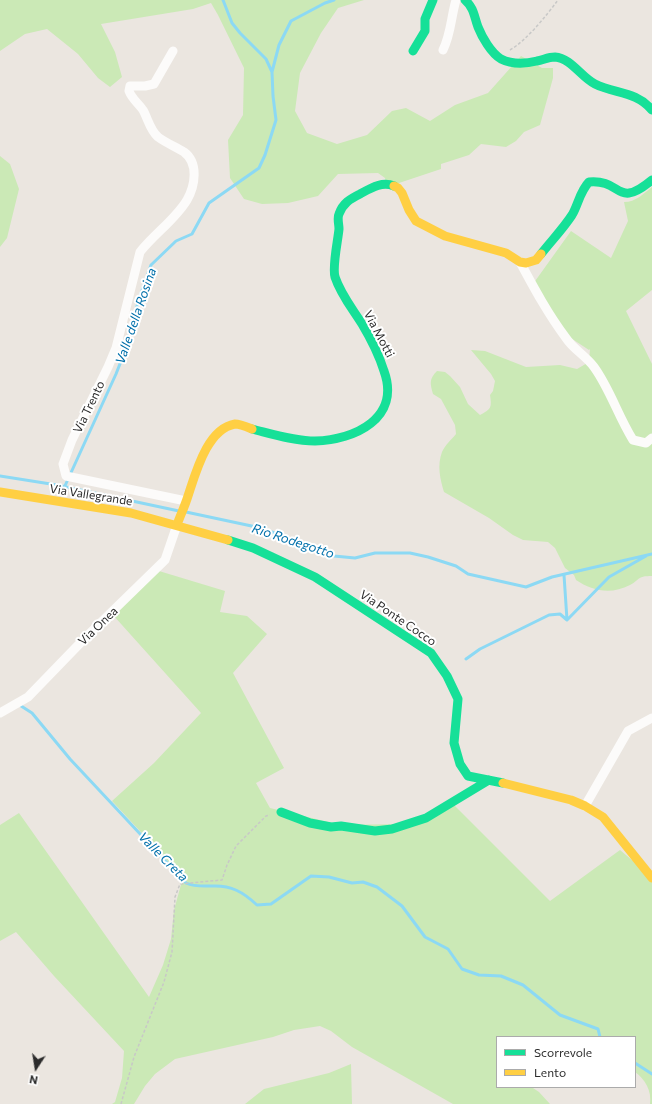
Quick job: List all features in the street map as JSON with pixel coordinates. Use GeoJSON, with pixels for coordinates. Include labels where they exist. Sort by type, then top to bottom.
{"type":"FeatureCollection","features":[{"type":"Feature","properties":{"kind":"street"},"geometry":{"type":"LineString","coordinates":[[413,51],[425,31],[425,19],[433,0]]}},
{"type":"Feature","properties":{"kind":"street"},"geometry":{"type":"LineString","coordinates":[[443,50],[448,40],[456,0]]}},
{"type":"Feature","properties":{"kind":"street"},"geometry":{"type":"LineString","coordinates":[[465,0],[470,3],[475,10],[479,29],[498,57],[511,62],[519,63],[549,57],[561,58],[594,84],[644,100],[652,110]]}},
{"type":"Feature","properties":{"kind":"street","name":"Via Trento"},"geometry":{"type":"LineString","coordinates":[[172,51],[154,84],[146,86],[130,86],[129,91],[132,98],[143,110],[150,125],[158,136],[185,153],[191,160],[194,167],[193,188],[176,215],[147,243],[140,252],[116,348],[72,440],[63,464],[70,477],[185,503]]}},
{"type":"Feature","properties":{"kind":"street"},"geometry":{"type":"LineString","coordinates":[[520,262],[526,263],[536,260],[571,216],[588,182],[595,181],[610,184],[622,193],[627,194],[632,193],[652,180]]}},
{"type":"Feature","properties":{"kind":"street","name":"Via Motti"},"geometry":{"type":"LineString","coordinates":[[179,522],[202,456],[223,428],[236,424],[275,435],[314,441],[338,438],[363,430],[378,418],[384,409],[388,397],[388,383],[384,370],[373,344],[362,324],[342,295],[334,275],[339,228],[338,215],[346,201],[373,187],[384,184],[392,185],[398,188],[402,193],[409,210],[416,221],[445,236],[506,253],[520,262]]}},
{"type":"Feature","properties":{"kind":"street"},"geometry":{"type":"LineString","coordinates":[[520,262],[566,340],[593,366],[611,394],[623,424],[633,440],[646,443],[652,438]]}},
{"type":"Feature","properties":{"kind":"street","name":"Via Vallegrande"},"geometry":{"type":"LineString","coordinates":[[0,492],[179,522]]}},
{"type":"Feature","properties":{"kind":"street","name":"Via Onea"},"geometry":{"type":"LineString","coordinates":[[0,713],[28,697],[88,635],[165,560],[179,522]]}},
{"type":"Feature","properties":{"kind":"street","name":"Via Ponte Cocco"},"geometry":{"type":"LineString","coordinates":[[179,522],[253,548],[315,577],[431,654],[447,676],[458,699],[454,743],[460,764],[468,776],[509,784],[571,800],[585,806],[603,817],[652,878]]}},
{"type":"Feature","properties":{"kind":"street"},"geometry":{"type":"LineString","coordinates":[[585,806],[628,731],[652,718]]}},
{"type":"Feature","properties":{"kind":"street"},"geometry":{"type":"LineString","coordinates":[[281,812],[310,823],[375,831],[392,828],[426,818],[489,780]]}},
{"type":"Feature","properties":{"kind":"path"},"geometry":{"type":"LineString","coordinates":[[498,57],[516,46],[535,27],[558,0]]}},
{"type":"Feature","properties":{"kind":"path"},"geometry":{"type":"LineString","coordinates":[[121,1104],[134,1057],[164,982],[172,952],[175,897],[180,884],[222,880],[227,864],[236,846],[266,816],[281,812]]}},
{"type":"Feature","properties":{"kind":"green space"},"geometry":{"type":"Polygon","coordinates":[[[0,0],[364,0],[338,8],[321,33],[300,73],[295,111],[307,133],[337,144],[367,135],[392,111],[406,108],[430,121],[455,105],[488,93],[521,56],[542,68],[553,68],[553,78],[540,125],[524,132],[516,141],[506,147],[481,144],[469,155],[441,164],[441,169],[396,184],[386,183],[385,178],[378,173],[338,174],[318,196],[288,203],[262,204],[244,199],[230,178],[228,140],[243,115],[244,68],[211,3],[193,9],[101,24],[115,52],[122,77],[110,87],[98,78],[78,54],[47,29],[25,34],[0,51],[0,0]]]}},
{"type":"Feature","properties":{"kind":"green space"},"geometry":{"type":"Polygon","coordinates":[[[0,156],[10,164],[19,189],[7,238],[0,247],[0,156]]]}},
{"type":"Feature","properties":{"kind":"green space"},"geometry":{"type":"Polygon","coordinates":[[[652,187],[652,290],[626,311],[652,364],[652,576],[641,577],[630,585],[609,591],[589,587],[576,580],[574,575],[565,568],[555,548],[548,542],[523,540],[444,492],[440,477],[440,457],[443,449],[456,434],[455,425],[441,399],[433,394],[431,381],[437,371],[445,372],[460,387],[468,404],[480,415],[490,408],[490,395],[493,391],[495,381],[471,350],[485,351],[526,367],[560,365],[577,369],[589,362],[590,349],[589,350],[557,329],[533,284],[571,231],[611,258],[628,221],[624,202],[636,199],[652,187]]]}},
{"type":"Feature","properties":{"kind":"green space"},"geometry":{"type":"Polygon","coordinates":[[[159,571],[225,591],[220,612],[247,616],[267,634],[233,673],[284,768],[256,783],[270,808],[341,825],[402,824],[454,805],[550,901],[620,850],[652,877],[652,1104],[650,1104],[650,1094],[647,1086],[642,1078],[636,1073],[636,1036],[496,1036],[496,1088],[533,1088],[550,1104],[453,1104],[352,1047],[331,1031],[320,1026],[294,1030],[273,1037],[175,1059],[155,1074],[145,1086],[134,1104],[112,1104],[115,1102],[122,1078],[124,1051],[54,976],[16,932],[0,941],[0,825],[19,813],[149,997],[163,965],[171,939],[174,910],[182,881],[178,872],[112,801],[154,763],[201,713],[113,615],[159,571]]]}},
{"type":"Feature","properties":{"kind":"green space"},"geometry":{"type":"Polygon","coordinates":[[[351,1064],[352,1104],[245,1104],[264,1089],[329,1073],[351,1064]]]}},
{"type":"Feature","properties":{"kind":"waterway"},"geometry":{"type":"LineString","coordinates":[[223,0],[232,23],[266,59],[272,72]]}},
{"type":"Feature","properties":{"kind":"waterway","name":"Valle della Rosina"},"geometry":{"type":"LineString","coordinates":[[64,488],[125,351],[139,299],[151,265],[176,241],[192,234],[209,203],[259,168],[265,155],[276,120],[272,72],[279,45],[291,21],[325,3],[334,0]]}},
{"type":"Feature","properties":{"kind":"waterway","name":"Rio Rodegotto"},"geometry":{"type":"LineString","coordinates":[[0,476],[57,485],[179,511]]}},
{"type":"Feature","properties":{"kind":"waterway","name":"Rio Rodegotto"},"geometry":{"type":"LineString","coordinates":[[186,512],[261,528],[296,541],[319,552],[334,556],[355,558],[375,553],[410,553],[456,566],[468,574],[526,587],[552,577],[652,554]]}},
{"type":"Feature","properties":{"kind":"waterway"},"geometry":{"type":"LineString","coordinates":[[567,620],[609,577],[646,556]]}},
{"type":"Feature","properties":{"kind":"waterway"},"geometry":{"type":"LineString","coordinates":[[564,575],[567,620]]}},
{"type":"Feature","properties":{"kind":"waterway"},"geometry":{"type":"LineString","coordinates":[[466,659],[480,649],[549,615],[560,614],[567,620]]}},
{"type":"Feature","properties":{"kind":"waterway","name":"Valle Creta"},"geometry":{"type":"LineString","coordinates":[[18,704],[32,713],[70,759],[186,883],[196,886],[219,886],[231,888],[247,896],[257,905],[271,904],[311,876],[329,877],[352,883],[363,882],[377,887],[402,906],[425,937],[448,949],[462,969],[479,975],[501,976],[523,985],[560,1015],[598,1029],[600,1036]]}},
{"type":"Feature","properties":{"kind":"waterway","name":"Valle Creta"},"geometry":{"type":"LineString","coordinates":[[636,1064],[652,1074]]}},
{"type":"Feature","properties":{"kind":"traffic: fast"},"geometry":{"type":"LineString","coordinates":[[413,51],[425,31],[425,19],[433,0]]}},
{"type":"Feature","properties":{"kind":"traffic: fast"},"geometry":{"type":"LineString","coordinates":[[465,0],[472,9],[484,40],[490,49],[501,59],[514,63],[523,63],[552,57],[561,58],[571,64],[595,84],[639,99],[652,110]]}},
{"type":"Feature","properties":{"kind":"traffic: fast"},"geometry":{"type":"LineString","coordinates":[[541,254],[572,215],[583,190],[589,182],[600,182],[625,193],[632,193],[652,180]]}},
{"type":"Feature","properties":{"kind":"traffic: fast"},"geometry":{"type":"LineString","coordinates":[[252,429],[299,440],[330,440],[359,431],[371,423],[380,414],[386,402],[388,387],[384,371],[369,335],[340,290],[335,277],[334,267],[339,229],[338,217],[345,204],[372,188],[385,184],[394,186]]}},
{"type":"Feature","properties":{"kind":"traffic: fast"},"geometry":{"type":"LineString","coordinates":[[228,540],[253,548],[315,577],[431,653],[447,676],[458,699],[454,743],[460,764],[468,776],[503,783]]}},
{"type":"Feature","properties":{"kind":"traffic: fast"},"geometry":{"type":"LineString","coordinates":[[281,812],[310,823],[331,827],[341,826],[375,831],[392,829],[426,818],[489,780]]}},
{"type":"Feature","properties":{"kind":"traffic: slow"},"geometry":{"type":"LineString","coordinates":[[394,186],[402,193],[409,210],[416,221],[445,236],[506,253],[520,262],[526,263],[536,260],[541,254]]}},
{"type":"Feature","properties":{"kind":"traffic: slow"},"geometry":{"type":"LineString","coordinates":[[177,525],[198,466],[209,444],[216,435],[225,428],[235,424],[252,429]]}},
{"type":"Feature","properties":{"kind":"traffic: slow"},"geometry":{"type":"LineString","coordinates":[[0,492],[131,513],[228,540]]}},
{"type":"Feature","properties":{"kind":"traffic: slow"},"geometry":{"type":"LineString","coordinates":[[503,783],[571,800],[585,806],[603,817],[652,878]]}}]}
